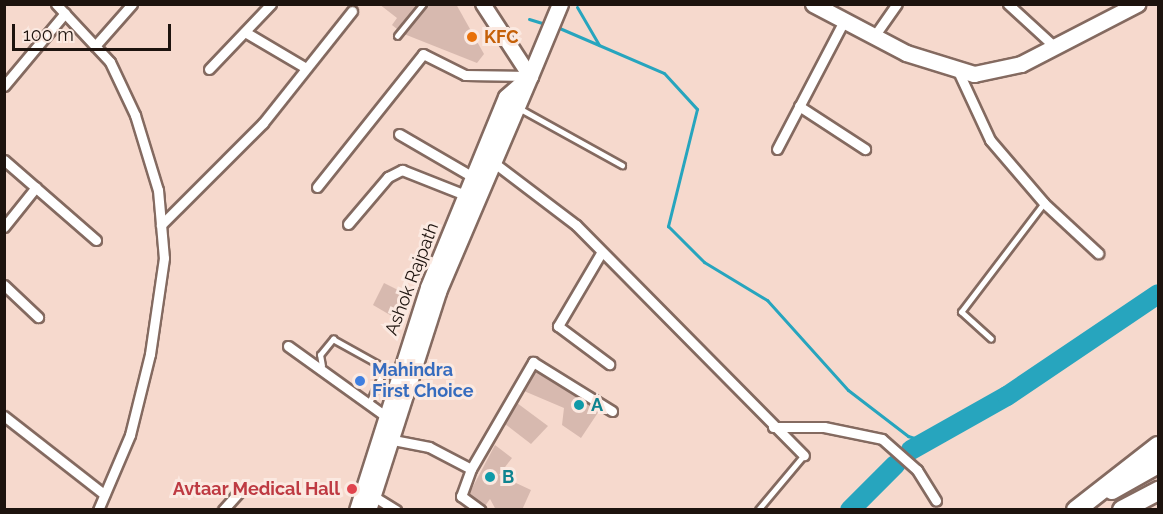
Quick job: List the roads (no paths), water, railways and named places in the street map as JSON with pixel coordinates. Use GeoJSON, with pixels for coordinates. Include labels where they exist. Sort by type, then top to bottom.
{"type":"FeatureCollection","features":[{"type":"Feature","properties":{"kind":"highway"},"geometry":{"type":"LineString","coordinates":[[1076,510],[1158,446]]}},
{"type":"Feature","properties":{"kind":"highway"},"geometry":{"type":"LineString","coordinates":[[1076,510],[1158,464]]}},
{"type":"Feature","properties":{"kind":"highway"},"geometry":{"type":"LineString","coordinates":[[1122,510],[1158,491]]}},
{"type":"Feature","properties":{"kind":"main road"},"geometry":{"type":"LineString","coordinates":[[483,4],[530,76]]}},
{"type":"Feature","properties":{"kind":"main road"},"geometry":{"type":"LineString","coordinates":[[822,6],[843,23],[958,71],[993,71],[1055,47],[1137,4]]}},
{"type":"Feature","properties":{"kind":"main road","name":"Ashok Rajpath"},"geometry":{"type":"LineString","coordinates":[[368,510],[367,492],[387,416],[558,7]]}},
{"type":"Feature","properties":{"kind":"main road","name":"Ashok Rajpath"},"geometry":{"type":"LineString","coordinates":[[357,510],[367,492],[388,439],[387,416],[392,372],[506,97],[530,76]]}},
{"type":"Feature","properties":{"kind":"street"},"geometry":{"type":"LineString","coordinates":[[56,4],[110,62],[135,115],[158,190],[164,258],[150,354],[130,435],[98,510]]}},
{"type":"Feature","properties":{"kind":"street"},"geometry":{"type":"LineString","coordinates":[[95,46],[132,4]]}},
{"type":"Feature","properties":{"kind":"street"},"geometry":{"type":"LineString","coordinates":[[209,69],[271,4]]}},
{"type":"Feature","properties":{"kind":"street"},"geometry":{"type":"LineString","coordinates":[[875,35],[897,4]]}},
{"type":"Feature","properties":{"kind":"street"},"geometry":{"type":"LineString","coordinates":[[1008,4],[1055,47]]}},
{"type":"Feature","properties":{"kind":"street"},"geometry":{"type":"LineString","coordinates":[[161,225],[263,123],[352,11]]}},
{"type":"Feature","properties":{"kind":"street"},"geometry":{"type":"LineString","coordinates":[[4,86],[65,13]]}},
{"type":"Feature","properties":{"kind":"street"},"geometry":{"type":"LineString","coordinates":[[777,149],[843,23]]}},
{"type":"Feature","properties":{"kind":"street"},"geometry":{"type":"LineString","coordinates":[[245,32],[306,68]]}},
{"type":"Feature","properties":{"kind":"street"},"geometry":{"type":"LineString","coordinates":[[317,187],[423,54],[465,75],[530,76]]}},
{"type":"Feature","properties":{"kind":"street"},"geometry":{"type":"LineString","coordinates":[[958,71],[990,140],[1044,203],[1098,254]]}},
{"type":"Feature","properties":{"kind":"street"},"geometry":{"type":"LineString","coordinates":[[799,106],[865,149]]}},
{"type":"Feature","properties":{"kind":"street"},"geometry":{"type":"LineString","coordinates":[[399,134],[473,177]]}},
{"type":"Feature","properties":{"kind":"street"},"geometry":{"type":"LineString","coordinates":[[4,160],[96,240]]}},
{"type":"Feature","properties":{"kind":"street"},"geometry":{"type":"LineString","coordinates":[[493,162],[576,225],[773,427],[804,455]]}},
{"type":"Feature","properties":{"kind":"street"},"geometry":{"type":"LineString","coordinates":[[348,224],[388,177],[402,170],[465,195]]}},
{"type":"Feature","properties":{"kind":"street"},"geometry":{"type":"LineString","coordinates":[[4,227],[36,187]]}},
{"type":"Feature","properties":{"kind":"street"},"geometry":{"type":"LineString","coordinates":[[601,253],[558,326],[609,364]]}},
{"type":"Feature","properties":{"kind":"street"},"geometry":{"type":"LineString","coordinates":[[6,289],[38,317]]}},
{"type":"Feature","properties":{"kind":"street"},"geometry":{"type":"LineString","coordinates":[[288,346],[387,416]]}},
{"type":"Feature","properties":{"kind":"street"},"geometry":{"type":"LineString","coordinates":[[480,510],[461,496],[471,469],[533,362],[612,411]]}},
{"type":"Feature","properties":{"kind":"street"},"geometry":{"type":"LineString","coordinates":[[6,421],[104,494]]}},
{"type":"Feature","properties":{"kind":"street"},"geometry":{"type":"LineString","coordinates":[[773,427],[824,427],[882,439],[917,470],[936,500]]}},
{"type":"Feature","properties":{"kind":"street"},"geometry":{"type":"LineString","coordinates":[[388,439],[429,447],[471,469]]}},
{"type":"Feature","properties":{"kind":"street"},"geometry":{"type":"LineString","coordinates":[[223,510],[239,492]]}},
{"type":"Feature","properties":{"kind":"street"},"geometry":{"type":"LineString","coordinates":[[367,492],[396,510]]}},
{"type":"Feature","properties":{"kind":"lane"},"geometry":{"type":"LineString","coordinates":[[397,36],[423,4]]}},
{"type":"Feature","properties":{"kind":"lane"},"geometry":{"type":"LineString","coordinates":[[517,107],[622,165]]}},
{"type":"Feature","properties":{"kind":"lane"},"geometry":{"type":"LineString","coordinates":[[991,339],[961,312],[1044,203]]}},
{"type":"Feature","properties":{"kind":"lane"},"geometry":{"type":"LineString","coordinates":[[370,401],[392,372],[333,339],[320,355],[320,364],[387,416]]}},
{"type":"Feature","properties":{"kind":"lane"},"geometry":{"type":"LineString","coordinates":[[758,510],[804,455]]}},
{"type":"Feature","properties":{"kind":"waterway"},"geometry":{"type":"LineString","coordinates":[[577,7],[599,45]]}},
{"type":"Feature","properties":{"kind":"waterway"},"geometry":{"type":"LineString","coordinates":[[529,19],[545,24]]}},
{"type":"Feature","properties":{"kind":"waterway"},"geometry":{"type":"LineString","coordinates":[[557,27],[664,73],[697,109],[668,226],[704,262],[767,300],[848,390],[908,436],[921,440]]}},
{"type":"Feature","properties":{"kind":"waterway"},"geometry":{"type":"LineString","coordinates":[[911,450],[1007,396],[1158,294]]}},
{"type":"Feature","properties":{"kind":"waterway"},"geometry":{"type":"LineString","coordinates":[[850,510],[895,465]]}},
{"type":"Feature","properties":{"kind":"place","name":"KFC"},"geometry":{"type":"Point","coordinates":[472,37]}},
{"type":"Feature","properties":{"kind":"place","name":"Mahindra First Choice"},"geometry":{"type":"Point","coordinates":[360,381]}},
{"type":"Feature","properties":{"kind":"place","name":"A"},"geometry":{"type":"Point","coordinates":[579,405]}},
{"type":"Feature","properties":{"kind":"place","name":"B"},"geometry":{"type":"Point","coordinates":[490,477]}},
{"type":"Feature","properties":{"kind":"place","name":"Avtaar Medical Hall"},"geometry":{"type":"Point","coordinates":[352,489]}}]}
